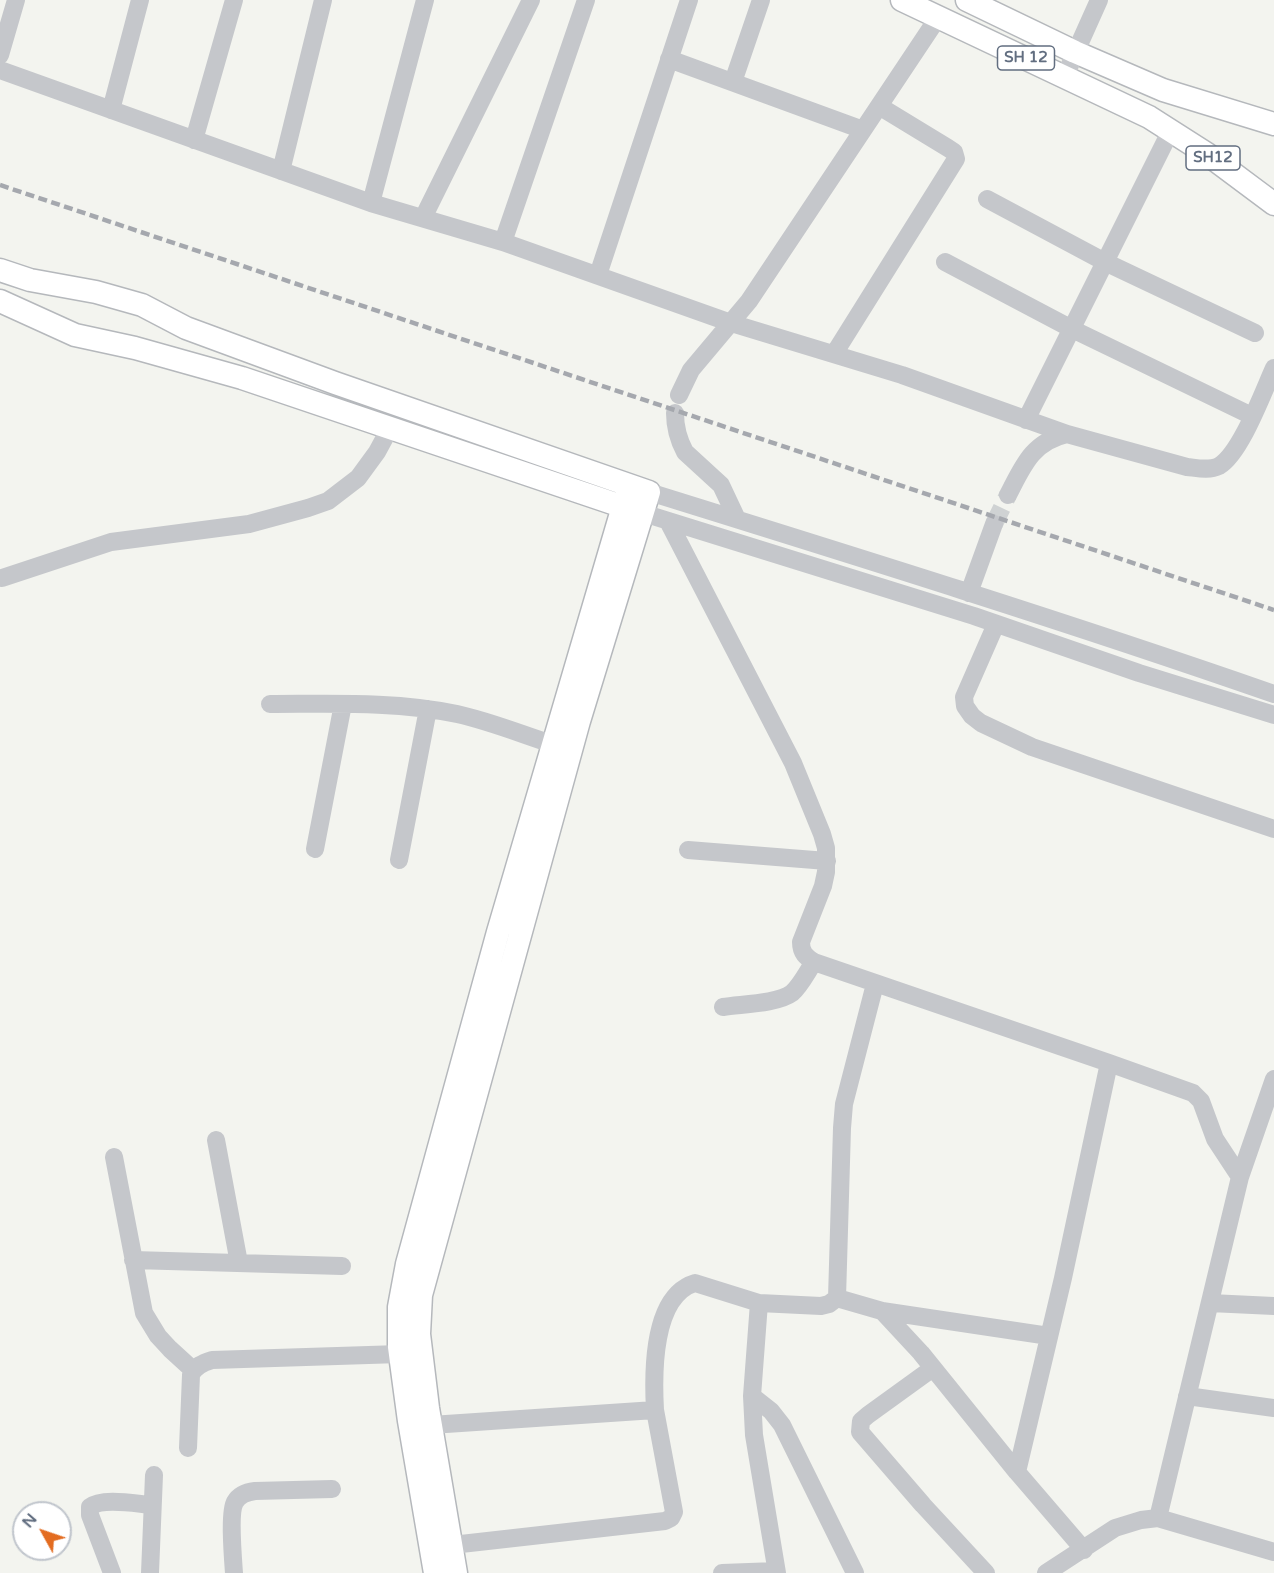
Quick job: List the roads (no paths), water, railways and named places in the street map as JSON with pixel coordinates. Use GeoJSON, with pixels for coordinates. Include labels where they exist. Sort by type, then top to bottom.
{"type":"FeatureCollection","features":[{"type":"Feature","properties":{"kind":"main road","name":"SH 12"},"geometry":{"type":"LineString","coordinates":[[902,0],[1149,117]]}},
{"type":"Feature","properties":{"kind":"main road","name":"SH 12"},"geometry":{"type":"LineString","coordinates":[[967,0],[1075,52],[1162,90],[1274,124]]}},
{"type":"Feature","properties":{"kind":"main road","name":"SH12"},"geometry":{"type":"LineString","coordinates":[[1149,117],[1207,154],[1274,204]]}},
{"type":"Feature","properties":{"kind":"main road"},"geometry":{"type":"LineString","coordinates":[[0,270],[142,305],[186,328],[636,499]]}},
{"type":"Feature","properties":{"kind":"main road"},"geometry":{"type":"LineString","coordinates":[[44,321],[58,286]]}},
{"type":"Feature","properties":{"kind":"main road"},"geometry":{"type":"LineString","coordinates":[[0,301],[75,335],[146,351],[242,378],[390,428],[636,499]]}},
{"type":"Feature","properties":{"kind":"main road"},"geometry":{"type":"LineString","coordinates":[[146,351],[165,317]]}},
{"type":"Feature","properties":{"kind":"main road"},"geometry":{"type":"LineString","coordinates":[[435,1573],[400,1354],[399,1307],[407,1264],[552,744],[636,499]]}},
{"type":"Feature","properties":{"kind":"main road"},"geometry":{"type":"LineString","coordinates":[[456,1573],[431,1425],[419,1334],[421,1295],[579,721],[636,499]]}},
{"type":"Feature","properties":{"kind":"street"},"geometry":{"type":"LineString","coordinates":[[0,55],[16,0]]}},
{"type":"Feature","properties":{"kind":"street"},"geometry":{"type":"LineString","coordinates":[[111,110],[140,0]]}},
{"type":"Feature","properties":{"kind":"street"},"geometry":{"type":"LineString","coordinates":[[194,140],[234,0]]}},
{"type":"Feature","properties":{"kind":"street"},"geometry":{"type":"LineString","coordinates":[[281,171],[323,0]]}},
{"type":"Feature","properties":{"kind":"street"},"geometry":{"type":"LineString","coordinates":[[371,203],[425,0]]}},
{"type":"Feature","properties":{"kind":"street"},"geometry":{"type":"LineString","coordinates":[[423,218],[531,0]]}},
{"type":"Feature","properties":{"kind":"street"},"geometry":{"type":"LineString","coordinates":[[503,242],[586,0]]}},
{"type":"Feature","properties":{"kind":"street"},"geometry":{"type":"LineString","coordinates":[[598,275],[689,0]]}},
{"type":"Feature","properties":{"kind":"street"},"geometry":{"type":"LineString","coordinates":[[733,82],[761,0]]}},
{"type":"Feature","properties":{"kind":"street"},"geometry":{"type":"LineString","coordinates":[[1065,76],[1099,0]]}},
{"type":"Feature","properties":{"kind":"street"},"geometry":{"type":"LineString","coordinates":[[737,519],[720,485],[681,446],[676,432],[677,404],[691,370],[749,301],[939,16]]}},
{"type":"Feature","properties":{"kind":"street"},"geometry":{"type":"LineString","coordinates":[[669,59],[862,130]]}},
{"type":"Feature","properties":{"kind":"street"},"geometry":{"type":"LineString","coordinates":[[0,70],[371,203],[503,242],[731,322],[902,375],[1067,434],[1187,467],[1204,470],[1218,467],[1228,459],[1241,439],[1274,368]]}},
{"type":"Feature","properties":{"kind":"street"},"geometry":{"type":"LineString","coordinates":[[834,354],[956,159],[954,152],[879,106]]}},
{"type":"Feature","properties":{"kind":"street"},"geometry":{"type":"LineString","coordinates":[[1026,420],[1172,130]]}},
{"type":"Feature","properties":{"kind":"street"},"geometry":{"type":"LineString","coordinates":[[987,199],[1105,262],[1255,333]]}},
{"type":"Feature","properties":{"kind":"street"},"geometry":{"type":"LineString","coordinates":[[945,262],[1072,329],[1252,416]]}},
{"type":"Feature","properties":{"kind":"street"},"geometry":{"type":"LineString","coordinates":[[2,578],[111,542],[249,524],[327,501],[358,478],[377,452],[390,428]]}},
{"type":"Feature","properties":{"kind":"street"},"geometry":{"type":"LineString","coordinates":[[1008,495],[1028,457],[1052,437],[1067,434]]}},
{"type":"Feature","properties":{"kind":"street"},"geometry":{"type":"LineString","coordinates":[[636,499],[737,519],[1172,658],[1274,694]]}},
{"type":"Feature","properties":{"kind":"street"},"geometry":{"type":"LineString","coordinates":[[636,499],[668,521],[996,624],[1139,673],[1274,715]]}},
{"type":"Feature","properties":{"kind":"street"},"geometry":{"type":"LineString","coordinates":[[668,521],[801,779],[822,834],[827,861],[823,886],[801,942],[801,949],[805,957],[875,984],[1193,1093],[1201,1101],[1215,1139],[1240,1177]]}},
{"type":"Feature","properties":{"kind":"street"},"geometry":{"type":"LineString","coordinates":[[969,593],[994,524]]}},
{"type":"Feature","properties":{"kind":"street"},"geometry":{"type":"LineString","coordinates":[[996,624],[964,697],[965,706],[981,723],[1032,747],[1274,829]]}},
{"type":"Feature","properties":{"kind":"street"},"geometry":{"type":"LineString","coordinates":[[270,704],[343,704],[428,709],[471,718],[552,744]]}},
{"type":"Feature","properties":{"kind":"street"},"geometry":{"type":"LineString","coordinates":[[315,849],[343,704]]}},
{"type":"Feature","properties":{"kind":"street"},"geometry":{"type":"LineString","coordinates":[[399,860],[428,709]]}},
{"type":"Feature","properties":{"kind":"street"},"geometry":{"type":"LineString","coordinates":[[688,850],[827,861]]}},
{"type":"Feature","properties":{"kind":"street"},"geometry":{"type":"LineString","coordinates":[[723,1007],[787,996],[799,985],[814,962]]}},
{"type":"Feature","properties":{"kind":"street"},"geometry":{"type":"LineString","coordinates":[[837,1298],[844,1104],[875,984]]}},
{"type":"Feature","properties":{"kind":"street"},"geometry":{"type":"LineString","coordinates":[[1017,1472],[1063,1278],[1109,1063]]}},
{"type":"Feature","properties":{"kind":"street"},"geometry":{"type":"LineString","coordinates":[[1158,1518],[1240,1177],[1274,1079]]}},
{"type":"Feature","properties":{"kind":"street"},"geometry":{"type":"LineString","coordinates":[[216,1140],[239,1263]]}},
{"type":"Feature","properties":{"kind":"street"},"geometry":{"type":"LineString","coordinates":[[114,1157],[141,1305],[148,1323],[170,1349],[193,1370]]}},
{"type":"Feature","properties":{"kind":"street"},"geometry":{"type":"LineString","coordinates":[[133,1260],[342,1266]]}},
{"type":"Feature","properties":{"kind":"street"},"geometry":{"type":"LineString","coordinates":[[452,1545],[665,1521],[671,1518],[674,1512],[655,1410],[655,1371],[662,1319],[676,1294],[687,1285],[695,1283],[759,1302],[821,1306],[837,1298]]}},
{"type":"Feature","properties":{"kind":"street"},"geometry":{"type":"LineString","coordinates":[[837,1298],[882,1311],[1049,1336]]}},
{"type":"Feature","properties":{"kind":"street"},"geometry":{"type":"LineString","coordinates":[[722,1573],[776,1572],[754,1435],[752,1396],[759,1302]]}},
{"type":"Feature","properties":{"kind":"street"},"geometry":{"type":"LineString","coordinates":[[1210,1303],[1274,1306]]}},
{"type":"Feature","properties":{"kind":"street"},"geometry":{"type":"LineString","coordinates":[[882,1311],[933,1368],[1084,1550]]}},
{"type":"Feature","properties":{"kind":"street"},"geometry":{"type":"LineString","coordinates":[[188,1448],[191,1375],[193,1370],[212,1360],[400,1354]]}},
{"type":"Feature","properties":{"kind":"street"},"geometry":{"type":"LineString","coordinates":[[933,1368],[868,1414],[861,1421],[860,1432],[986,1573]]}},
{"type":"Feature","properties":{"kind":"street"},"geometry":{"type":"LineString","coordinates":[[752,1396],[771,1411],[783,1425],[855,1573]]}},
{"type":"Feature","properties":{"kind":"street"},"geometry":{"type":"LineString","coordinates":[[1187,1396],[1274,1408]]}},
{"type":"Feature","properties":{"kind":"street"},"geometry":{"type":"LineString","coordinates":[[431,1425],[655,1410]]}},
{"type":"Feature","properties":{"kind":"street"},"geometry":{"type":"LineString","coordinates":[[150,1573],[153,1474]]}},
{"type":"Feature","properties":{"kind":"street"},"geometry":{"type":"LineString","coordinates":[[234,1573],[232,1510],[239,1498],[246,1492],[255,1491],[332,1489]]}},
{"type":"Feature","properties":{"kind":"street"},"geometry":{"type":"LineString","coordinates":[[104,1573],[112,1573],[90,1515],[90,1507],[105,1502],[152,1505]]}},
{"type":"Feature","properties":{"kind":"street"},"geometry":{"type":"LineString","coordinates":[[1055,1570],[1115,1528],[1141,1520],[1158,1518],[1274,1552]]}},
{"type":"Feature","properties":{"kind":"tunnel"},"geometry":{"type":"LineString","coordinates":[[994,524],[1008,495]]}},
{"type":"Feature","properties":{"kind":"railway"},"geometry":{"type":"LineString","coordinates":[[0,185],[1274,610]]}}]}
